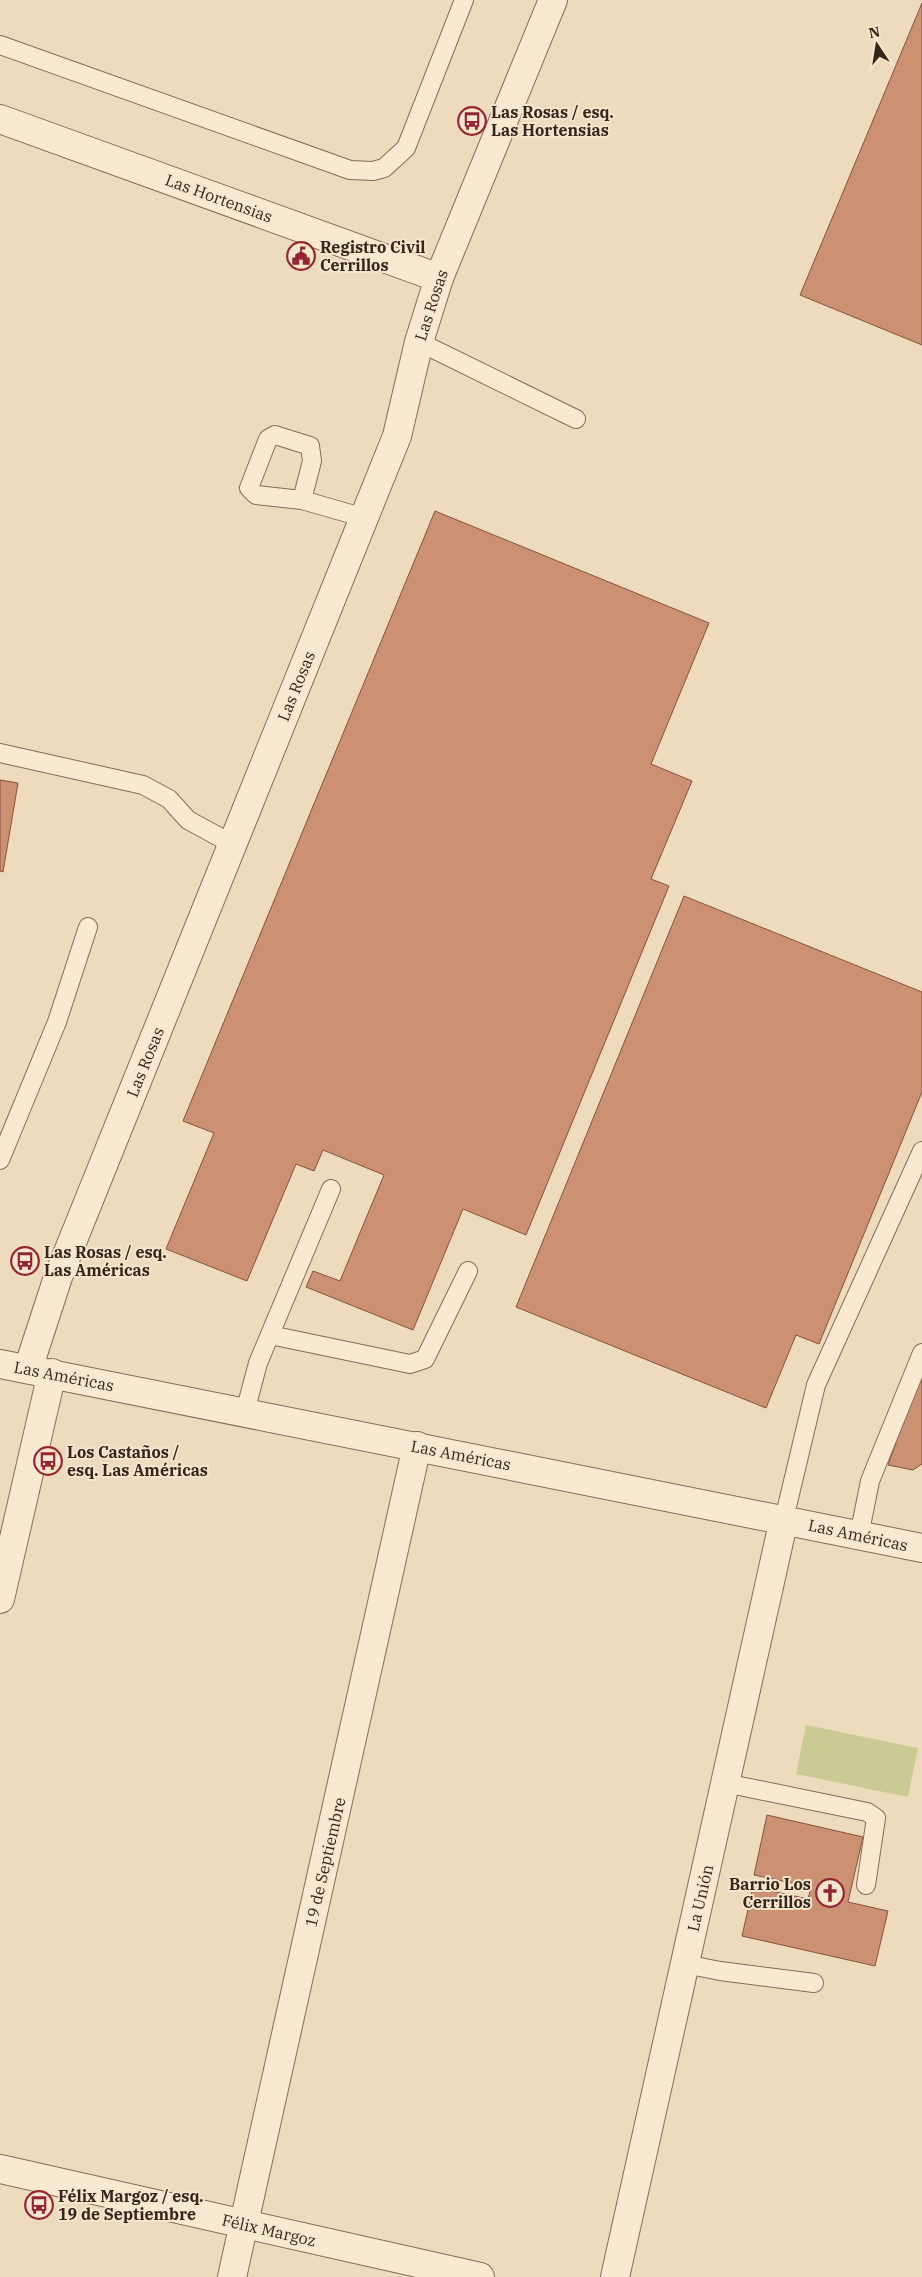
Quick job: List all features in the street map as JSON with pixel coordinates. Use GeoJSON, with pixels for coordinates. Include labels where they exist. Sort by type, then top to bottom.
{"type":"FeatureCollection","features":[{"type":"Feature","properties":{"kind":"street","name":"Las Rosas"},"geometry":{"type":"LineString","coordinates":[[0,1599],[58,1277],[397,436],[419,342],[439,278],[554,0]]}},
{"type":"Feature","properties":{"kind":"street","name":"Las Hortensias"},"geometry":{"type":"LineString","coordinates":[[0,119],[439,278]]}},
{"type":"Feature","properties":{"kind":"street","name":"Las Américas"},"geometry":{"type":"LineString","coordinates":[[0,1364],[922,1548]]}},
{"type":"Feature","properties":{"kind":"street","name":"19 de Septiembre"},"geometry":{"type":"LineString","coordinates":[[232,2277],[417,1446]]}},
{"type":"Feature","properties":{"kind":"street","name":"La Unión"},"geometry":{"type":"LineString","coordinates":[[615,2277],[784,1519]]}},
{"type":"Feature","properties":{"kind":"street","name":"Félix Margoz"},"geometry":{"type":"LineString","coordinates":[[0,2169],[480,2277]]}},
{"type":"Feature","properties":{"kind":"lane"},"geometry":{"type":"LineString","coordinates":[[0,45],[350,170],[373,171],[390,163],[406,148],[464,0]]}},
{"type":"Feature","properties":{"kind":"lane"},"geometry":{"type":"LineString","coordinates":[[419,342],[576,419]]}},
{"type":"Feature","properties":{"kind":"lane"},"geometry":{"type":"LineString","coordinates":[[302,500],[364,518]]}},
{"type":"Feature","properties":{"kind":"lane"},"geometry":{"type":"LineString","coordinates":[[0,753],[143,785],[169,799],[188,820],[232,844]]}},
{"type":"Feature","properties":{"kind":"lane"},"geometry":{"type":"LineString","coordinates":[[0,1160],[57,1022],[88,927]]}},
{"type":"Feature","properties":{"kind":"lane"},"geometry":{"type":"LineString","coordinates":[[784,1519],[816,1385],[922,1152]]}},
{"type":"Feature","properties":{"kind":"lane"},"geometry":{"type":"LineString","coordinates":[[245,1412],[258,1363],[331,1189]]}},
{"type":"Feature","properties":{"kind":"lane"},"geometry":{"type":"LineString","coordinates":[[270,1335],[410,1364],[425,1359],[468,1271]]}},
{"type":"Feature","properties":{"kind":"lane"},"geometry":{"type":"LineString","coordinates":[[859,1536],[870,1481],[922,1353]]}},
{"type":"Feature","properties":{"kind":"lane"},"geometry":{"type":"LineString","coordinates":[[725,1784],[868,1812],[876,1818],[866,1884]]}},
{"type":"Feature","properties":{"kind":"lane"},"geometry":{"type":"LineString","coordinates":[[685,1964],[720,1971],[814,1983]]}},
{"type":"Feature","properties":{"kind":"green space"},"geometry":{"type":"Polygon","coordinates":[[[806,1725],[918,1748],[908,1797],[796,1774],[806,1725]]]}},
{"type":"Feature","properties":{"kind":"building"},"geometry":{"type":"Polygon","coordinates":[[[922,3],[922,345],[800,295],[922,3]]]}},
{"type":"Feature","properties":{"kind":"building"},"geometry":{"type":"Polygon","coordinates":[[[435,511],[709,623],[651,764],[692,781],[651,879],[669,886],[526,1235],[463,1209],[413,1330],[306,1287],[313,1271],[340,1281],[384,1175],[323,1150],[314,1171],[296,1164],[247,1281],[166,1249],[214,1133],[183,1121],[435,511]]]}},
{"type":"Feature","properties":{"kind":"building"},"geometry":{"type":"Polygon","coordinates":[[[0,780],[18,783],[3,872],[0,871],[0,780]]]}},
{"type":"Feature","properties":{"kind":"building"},"geometry":{"type":"Polygon","coordinates":[[[684,896],[922,992],[922,1092],[819,1344],[796,1335],[766,1408],[516,1307],[684,896]]]}},
{"type":"Feature","properties":{"kind":"building"},"geometry":{"type":"Polygon","coordinates":[[[922,1360],[922,1464],[913,1470],[888,1465],[896,1443],[887,1441],[922,1360]]]}},
{"type":"Feature","properties":{"kind":"building","name":"Barrio Los Cerrillos"},"geometry":{"type":"Polygon","coordinates":[[[767,1815],[863,1837],[848,1902],[888,1911],[875,1966],[742,1936],[753,1887],[808,1899],[811,1887],[754,1875],[767,1815]]]}},
{"type":"Feature","properties":{"kind":"place","name":"Las Rosas / esq. Las Hortensias"},"geometry":{"type":"Point","coordinates":[472,121]}},
{"type":"Feature","properties":{"kind":"place","name":"Registro Civil Cerrillos"},"geometry":{"type":"Point","coordinates":[301,256]}},
{"type":"Feature","properties":{"kind":"place","name":"Las Rosas / esq. Las Américas"},"geometry":{"type":"Point","coordinates":[25,1261]}},
{"type":"Feature","properties":{"kind":"place","name":"Los Castaños / esq. Las Américas"},"geometry":{"type":"Point","coordinates":[48,1461]}},
{"type":"Feature","properties":{"kind":"place","name":"Barrio Los Cerrillos"},"geometry":{"type":"Point","coordinates":[830,1893]}},
{"type":"Feature","properties":{"kind":"place","name":"Félix Margoz / esq. 19 de Septiembre"},"geometry":{"type":"Point","coordinates":[39,2205]}}]}
